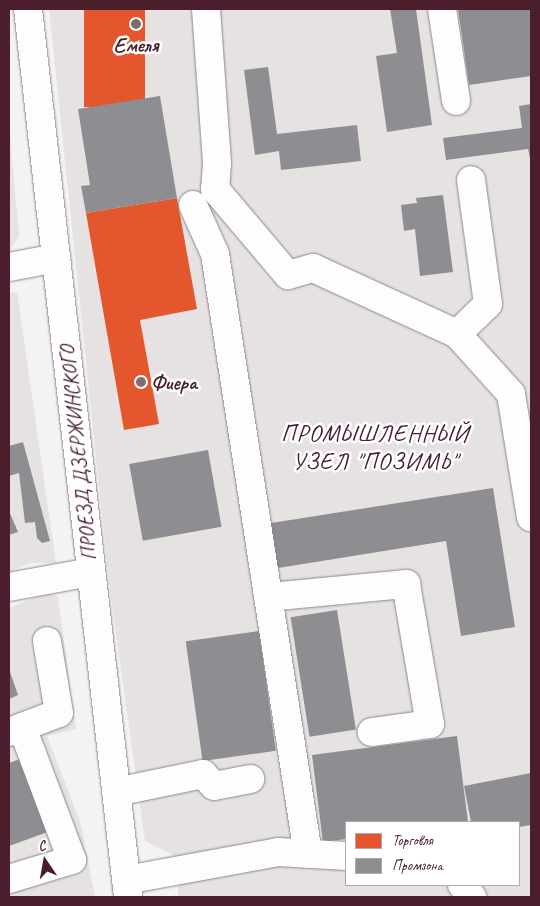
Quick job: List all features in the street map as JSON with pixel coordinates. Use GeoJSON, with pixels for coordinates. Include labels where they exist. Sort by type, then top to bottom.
{"type":"FeatureCollection","features":[{"type":"Feature","properties":{"kind":"street","name":"ПРОЕЗД ДЗЕРЖИНСКОГО"},"geometry":{"type":"LineString","coordinates":[[28,9],[127,889]]}},
{"type":"Feature","properties":{"kind":"street"},"geometry":{"type":"LineString","coordinates":[[206,9],[216,162],[215,189],[288,275],[314,268],[457,334],[511,394],[531,517]]}},
{"type":"Feature","properties":{"kind":"street"},"geometry":{"type":"LineString","coordinates":[[442,9],[456,101]]}},
{"type":"Feature","properties":{"kind":"street"},"geometry":{"type":"LineString","coordinates":[[457,334],[488,304],[472,180]]}},
{"type":"Feature","properties":{"kind":"street"},"geometry":{"type":"LineString","coordinates":[[193,205],[215,254],[308,854]]}},
{"type":"Feature","properties":{"kind":"street"},"geometry":{"type":"LineString","coordinates":[[9,267],[56,258]]}},
{"type":"Feature","properties":{"kind":"street"},"geometry":{"type":"LineString","coordinates":[[9,587],[91,572]]}},
{"type":"Feature","properties":{"kind":"street"},"geometry":{"type":"LineString","coordinates":[[268,598],[406,584],[430,724],[372,732]]}},
{"type":"Feature","properties":{"kind":"street"},"geometry":{"type":"LineString","coordinates":[[9,879],[72,860],[16,730],[59,713],[47,641]]}},
{"type":"Feature","properties":{"kind":"street"},"geometry":{"type":"LineString","coordinates":[[116,792],[203,774],[214,786],[250,779]]}},
{"type":"Feature","properties":{"kind":"street"},"geometry":{"type":"LineString","coordinates":[[127,889],[278,852],[345,856]]}},
{"type":"Feature","properties":{"kind":"street"},"geometry":{"type":"LineString","coordinates":[[463,886],[472,897]]}},
{"type":"Feature","properties":{"kind":"shaded area"},"geometry":{"type":"Polygon","coordinates":[[[49,9],[531,9],[531,897],[178,897],[179,858],[145,841],[110,591],[49,9]]]}},
{"type":"Feature","properties":{"kind":"shaded area"},"geometry":{"type":"Polygon","coordinates":[[[9,125],[19,236],[9,252],[9,125]]]}},
{"type":"Feature","properties":{"kind":"shaded area"},"geometry":{"type":"Polygon","coordinates":[[[17,292],[56,563],[30,563],[9,572],[9,293],[17,292]]]}},
{"type":"Feature","properties":{"kind":"shaded area"},"geometry":{"type":"Polygon","coordinates":[[[46,593],[58,597],[76,729],[47,736],[81,824],[95,897],[9,897],[9,608],[46,593]]]}},
{"type":"Feature","properties":{"kind":"building: Торговля"},"geometry":{"type":"Polygon","coordinates":[[[84,9],[145,9],[145,107],[84,107],[84,9]]]}},
{"type":"Feature","properties":{"kind":"building: Торговля"},"geometry":{"type":"Polygon","coordinates":[[[177,198],[197,309],[140,320],[159,424],[124,430],[86,213],[177,198]]]}},
{"type":"Feature","properties":{"kind":"building: Промзона"},"geometry":{"type":"Polygon","coordinates":[[[390,9],[416,9],[432,125],[387,132],[376,56],[397,53],[390,9]]]}},
{"type":"Feature","properties":{"kind":"building: Промзона"},"geometry":{"type":"Polygon","coordinates":[[[458,9],[531,9],[531,76],[469,85],[458,9]]]}},
{"type":"Feature","properties":{"kind":"building: Промзона"},"geometry":{"type":"Polygon","coordinates":[[[268,67],[277,134],[357,125],[361,161],[281,170],[279,151],[255,155],[244,70],[268,67]]]}},
{"type":"Feature","properties":{"kind":"building: Промзона"},"geometry":{"type":"Polygon","coordinates":[[[160,96],[177,198],[86,213],[81,186],[90,185],[78,109],[160,96]]]}},
{"type":"Feature","properties":{"kind":"building: Промзона"},"geometry":{"type":"Polygon","coordinates":[[[531,104],[531,163],[528,149],[446,160],[443,138],[522,128],[519,106],[531,104]]]}},
{"type":"Feature","properties":{"kind":"building: Промзона"},"geometry":{"type":"Polygon","coordinates":[[[443,195],[453,272],[420,276],[415,229],[404,231],[401,205],[417,203],[416,198],[443,195]]]}},
{"type":"Feature","properties":{"kind":"building: Промзона"},"geometry":{"type":"Polygon","coordinates":[[[23,442],[50,541],[42,543],[37,538],[35,522],[25,523],[19,473],[9,476],[9,446],[23,442]]]}},
{"type":"Feature","properties":{"kind":"building: Промзона"},"geometry":{"type":"Polygon","coordinates":[[[208,450],[222,527],[143,541],[129,464],[208,450]]]}},
{"type":"Feature","properties":{"kind":"building: Промзона"},"geometry":{"type":"Polygon","coordinates":[[[493,488],[515,627],[461,636],[446,541],[272,569],[265,524],[493,488]]]}},
{"type":"Feature","properties":{"kind":"building: Промзона"},"geometry":{"type":"Polygon","coordinates":[[[9,511],[18,532],[9,535],[9,511]]]}},
{"type":"Feature","properties":{"kind":"building: Промзона"},"geometry":{"type":"Polygon","coordinates":[[[337,610],[356,730],[310,737],[291,617],[337,610]]]}},
{"type":"Feature","properties":{"kind":"building: Промзона"},"geometry":{"type":"Polygon","coordinates":[[[259,631],[276,751],[203,761],[186,641],[259,631]]]}},
{"type":"Feature","properties":{"kind":"building: Промзона"},"geometry":{"type":"Polygon","coordinates":[[[9,669],[18,695],[9,699],[9,669]]]}},
{"type":"Feature","properties":{"kind":"building: Промзона"},"geometry":{"type":"Polygon","coordinates":[[[457,736],[468,821],[345,821],[345,839],[323,842],[312,755],[457,736]]]}},
{"type":"Feature","properties":{"kind":"building: Промзона"},"geometry":{"type":"Polygon","coordinates":[[[28,756],[56,829],[9,846],[9,763],[28,756]]]}},
{"type":"Feature","properties":{"kind":"building: Промзона"},"geometry":{"type":"Polygon","coordinates":[[[531,773],[531,825],[520,827],[520,821],[471,821],[464,786],[531,773]]]}},
{"type":"Feature","properties":{"kind":"place","name":"Емеля"},"geometry":{"type":"Point","coordinates":[136,24]}},
{"type":"Feature","properties":{"kind":"place","name":"Фиера"},"geometry":{"type":"Point","coordinates":[141,382]}},
{"type":"Feature","properties":{"kind":"district","name":"ПРОМЫШЛЕННЫЙ УЗЕЛ \"ПОЗИМЬ\""},"geometry":{"type":"Point","coordinates":[375,448]}}]}
